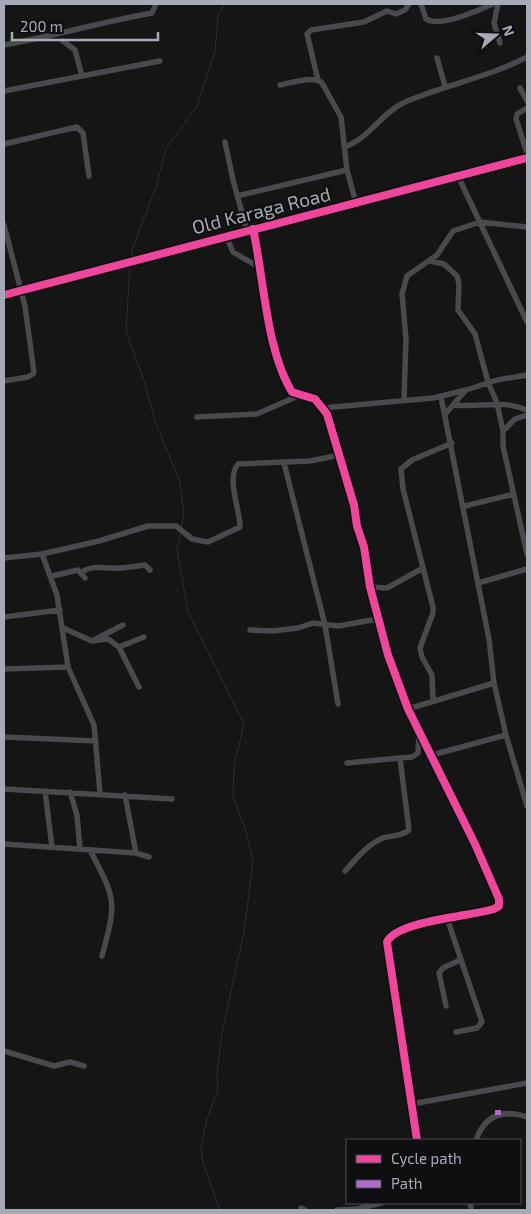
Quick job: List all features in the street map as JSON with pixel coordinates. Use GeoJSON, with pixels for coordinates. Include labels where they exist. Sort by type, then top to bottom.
{"type":"FeatureCollection","features":[{"type":"Feature","properties":{"kind":"street"},"geometry":{"type":"LineString","coordinates":[[4,45],[79,30],[106,21],[152,13],[156,4]]}},
{"type":"Feature","properties":{"kind":"street"},"geometry":{"type":"LineString","coordinates":[[356,203],[347,170],[341,117],[318,80],[307,34],[311,30],[364,22],[386,11],[396,14],[404,10],[409,4]]}},
{"type":"Feature","properties":{"kind":"street"},"geometry":{"type":"LineString","coordinates":[[421,4],[426,19],[432,22],[447,20],[494,4]]}},
{"type":"Feature","properties":{"kind":"street"},"geometry":{"type":"LineString","coordinates":[[498,4],[494,23],[500,43]]}},
{"type":"Feature","properties":{"kind":"street"},"geometry":{"type":"LineString","coordinates":[[63,41],[75,50],[82,76]]}},
{"type":"Feature","properties":{"kind":"street"},"geometry":{"type":"LineString","coordinates":[[437,58],[445,86]]}},
{"type":"Feature","properties":{"kind":"street"},"geometry":{"type":"LineString","coordinates":[[344,147],[354,144],[386,113],[404,102],[445,86],[510,67],[527,58]]}},
{"type":"Feature","properties":{"kind":"street"},"geometry":{"type":"LineString","coordinates":[[4,91],[160,62]]}},
{"type":"Feature","properties":{"kind":"street"},"geometry":{"type":"LineString","coordinates":[[280,85],[318,80]]}},
{"type":"Feature","properties":{"kind":"street"},"geometry":{"type":"LineString","coordinates":[[520,88],[527,101]]}},
{"type":"Feature","properties":{"kind":"street"},"geometry":{"type":"LineString","coordinates":[[527,108],[516,114],[527,153]]}},
{"type":"Feature","properties":{"kind":"street"},"geometry":{"type":"LineString","coordinates":[[4,144],[77,127],[81,129],[89,176]]}},
{"type":"Feature","properties":{"kind":"street"},"geometry":{"type":"LineString","coordinates":[[225,142],[237,196],[262,270],[270,328],[279,363],[287,383],[298,396],[315,400],[323,408],[332,425],[354,505],[356,526],[364,547],[370,587],[388,655],[408,709],[419,728],[460,816],[476,844],[499,899],[499,906],[494,909],[447,918],[394,932],[387,942],[390,972],[417,1139]]}},
{"type":"Feature","properties":{"kind":"street","name":"Old Karaga Road"},"geometry":{"type":"LineString","coordinates":[[4,295],[527,158]]}},
{"type":"Feature","properties":{"kind":"street"},"geometry":{"type":"LineString","coordinates":[[237,196],[347,170]]}},
{"type":"Feature","properties":{"kind":"street"},"geometry":{"type":"LineString","coordinates":[[458,176],[527,322]]}},
{"type":"Feature","properties":{"kind":"street"},"geometry":{"type":"LineString","coordinates":[[404,399],[406,339],[403,283],[407,276],[414,269],[431,261],[453,231],[480,222],[527,226]]}},
{"type":"Feature","properties":{"kind":"street"},"geometry":{"type":"LineString","coordinates":[[4,225],[6,245],[21,291],[34,373],[28,377],[4,382]]}},
{"type":"Feature","properties":{"kind":"street"},"geometry":{"type":"LineString","coordinates":[[226,236],[233,252],[262,270]]}},
{"type":"Feature","properties":{"kind":"street"},"geometry":{"type":"LineString","coordinates":[[431,261],[444,264],[457,276],[459,284],[458,310],[476,334],[488,382],[497,404],[503,431],[503,446],[527,554]]}},
{"type":"Feature","properties":{"kind":"street"},"geometry":{"type":"LineString","coordinates":[[323,408],[404,399],[442,397],[488,382],[527,375]]}},
{"type":"Feature","properties":{"kind":"street"},"geometry":{"type":"LineString","coordinates":[[446,413],[466,390]]}},
{"type":"Feature","properties":{"kind":"street"},"geometry":{"type":"LineString","coordinates":[[197,416],[258,414],[298,396]]}},
{"type":"Feature","properties":{"kind":"street"},"geometry":{"type":"LineString","coordinates":[[442,397],[465,506],[489,639],[494,683],[506,735],[525,790],[527,806]]}},
{"type":"Feature","properties":{"kind":"street"},"geometry":{"type":"LineString","coordinates":[[453,405],[497,404],[527,410]]}},
{"type":"Feature","properties":{"kind":"street"},"geometry":{"type":"LineString","coordinates":[[503,431],[515,419],[527,415]]}},
{"type":"Feature","properties":{"kind":"street"},"geometry":{"type":"LineString","coordinates":[[433,700],[432,675],[420,648],[433,614],[424,568],[403,489],[401,469],[412,460],[452,444]]}},
{"type":"Feature","properties":{"kind":"street"},"geometry":{"type":"LineString","coordinates":[[4,558],[42,554],[99,541],[148,526],[176,526],[192,539],[208,542],[215,540],[240,527],[232,479],[233,469],[238,464],[310,461],[340,455]]}},
{"type":"Feature","properties":{"kind":"street"},"geometry":{"type":"LineString","coordinates":[[284,463],[325,625],[338,704]]}},
{"type":"Feature","properties":{"kind":"street"},"geometry":{"type":"LineString","coordinates":[[465,506],[514,494]]}},
{"type":"Feature","properties":{"kind":"street"},"geometry":{"type":"LineString","coordinates":[[42,554],[52,576],[60,610],[68,667],[92,717],[96,740],[100,793]]}},
{"type":"Feature","properties":{"kind":"street"},"geometry":{"type":"LineString","coordinates":[[52,576],[72,570],[83,575],[87,568],[107,566],[112,568],[145,565],[150,570]]}},
{"type":"Feature","properties":{"kind":"street"},"geometry":{"type":"LineString","coordinates":[[370,587],[387,588],[424,568]]}},
{"type":"Feature","properties":{"kind":"street"},"geometry":{"type":"LineString","coordinates":[[478,583],[527,569]]}},
{"type":"Feature","properties":{"kind":"street"},"geometry":{"type":"LineString","coordinates":[[4,617],[60,610]]}},
{"type":"Feature","properties":{"kind":"street"},"geometry":{"type":"LineString","coordinates":[[250,630],[272,631],[298,628],[313,623],[338,626],[378,619]]}},
{"type":"Feature","properties":{"kind":"street"},"geometry":{"type":"LineString","coordinates":[[92,641],[123,625]]}},
{"type":"Feature","properties":{"kind":"street"},"geometry":{"type":"LineString","coordinates":[[63,628],[92,641],[108,639],[119,647],[139,687]]}},
{"type":"Feature","properties":{"kind":"street"},"geometry":{"type":"LineString","coordinates":[[119,647],[144,637]]}},
{"type":"Feature","properties":{"kind":"street"},"geometry":{"type":"LineString","coordinates":[[4,669],[68,667]]}},
{"type":"Feature","properties":{"kind":"street"},"geometry":{"type":"LineString","coordinates":[[408,709],[494,683]]}},
{"type":"Feature","properties":{"kind":"street"},"geometry":{"type":"LineString","coordinates":[[347,763],[412,757],[418,753],[419,728]]}},
{"type":"Feature","properties":{"kind":"street"},"geometry":{"type":"LineString","coordinates":[[432,755],[506,735]]}},
{"type":"Feature","properties":{"kind":"street"},"geometry":{"type":"LineString","coordinates":[[4,737],[96,740]]}},
{"type":"Feature","properties":{"kind":"street"},"geometry":{"type":"LineString","coordinates":[[345,871],[371,845],[382,838],[402,835],[409,830],[400,758]]}},
{"type":"Feature","properties":{"kind":"street"},"geometry":{"type":"LineString","coordinates":[[4,789],[100,793],[172,799]]}},
{"type":"Feature","properties":{"kind":"street"},"geometry":{"type":"LineString","coordinates":[[45,791],[52,847]]}},
{"type":"Feature","properties":{"kind":"street"},"geometry":{"type":"LineString","coordinates":[[70,792],[77,815],[80,849]]}},
{"type":"Feature","properties":{"kind":"street"},"geometry":{"type":"LineString","coordinates":[[125,795],[136,853]]}},
{"type":"Feature","properties":{"kind":"street"},"geometry":{"type":"LineString","coordinates":[[4,844],[136,853],[149,857]]}},
{"type":"Feature","properties":{"kind":"street"},"geometry":{"type":"LineString","coordinates":[[90,850],[110,888],[113,900],[113,916],[102,956]]}},
{"type":"Feature","properties":{"kind":"street"},"geometry":{"type":"LineString","coordinates":[[447,918],[482,1022],[477,1028],[456,1032]]}},
{"type":"Feature","properties":{"kind":"street"},"geometry":{"type":"LineString","coordinates":[[446,1006],[439,973],[442,968],[460,960]]}},
{"type":"Feature","properties":{"kind":"street"},"geometry":{"type":"LineString","coordinates":[[4,1051],[54,1066],[70,1062],[84,1066]]}},
{"type":"Feature","properties":{"kind":"street"},"geometry":{"type":"LineString","coordinates":[[412,1104],[527,1083]]}},
{"type":"Feature","properties":{"kind":"street"},"geometry":{"type":"LineString","coordinates":[[476,1139],[479,1131],[490,1117],[516,1113],[527,1117]]}},
{"type":"Feature","properties":{"kind":"street"},"geometry":{"type":"LineString","coordinates":[[337,1210],[358,1209],[377,1204]]}},
{"type":"Feature","properties":{"kind":"waterway"},"geometry":{"type":"LineString","coordinates":[[131,258],[133,247],[156,187],[166,149],[197,106],[215,52],[218,16],[225,4]]}},
{"type":"Feature","properties":{"kind":"waterway"},"geometry":{"type":"LineString","coordinates":[[130,264],[126,332],[144,380],[155,421],[180,482],[184,514],[181,528]]}},
{"type":"Feature","properties":{"kind":"waterway"},"geometry":{"type":"LineString","coordinates":[[181,532],[177,550],[188,611],[244,724],[234,766],[233,797],[245,828],[253,861],[244,932],[222,1033],[217,1072],[218,1089],[207,1119],[201,1148],[203,1163],[220,1210]]}},
{"type":"Feature","properties":{"kind":"marked path"},"geometry":{"type":"LineString","coordinates":[[498,1110],[498,1115]]}},
{"type":"Feature","properties":{"kind":"cycle path"},"geometry":{"type":"LineString","coordinates":[[4,295],[527,158]]}},
{"type":"Feature","properties":{"kind":"cycle path"},"geometry":{"type":"LineString","coordinates":[[253,229],[276,356],[292,392],[315,399],[327,414],[354,505],[357,526],[364,547],[370,587],[388,655],[408,709],[475,844],[499,899],[499,906],[494,909],[419,924],[393,935],[387,942],[417,1139]]}}]}
